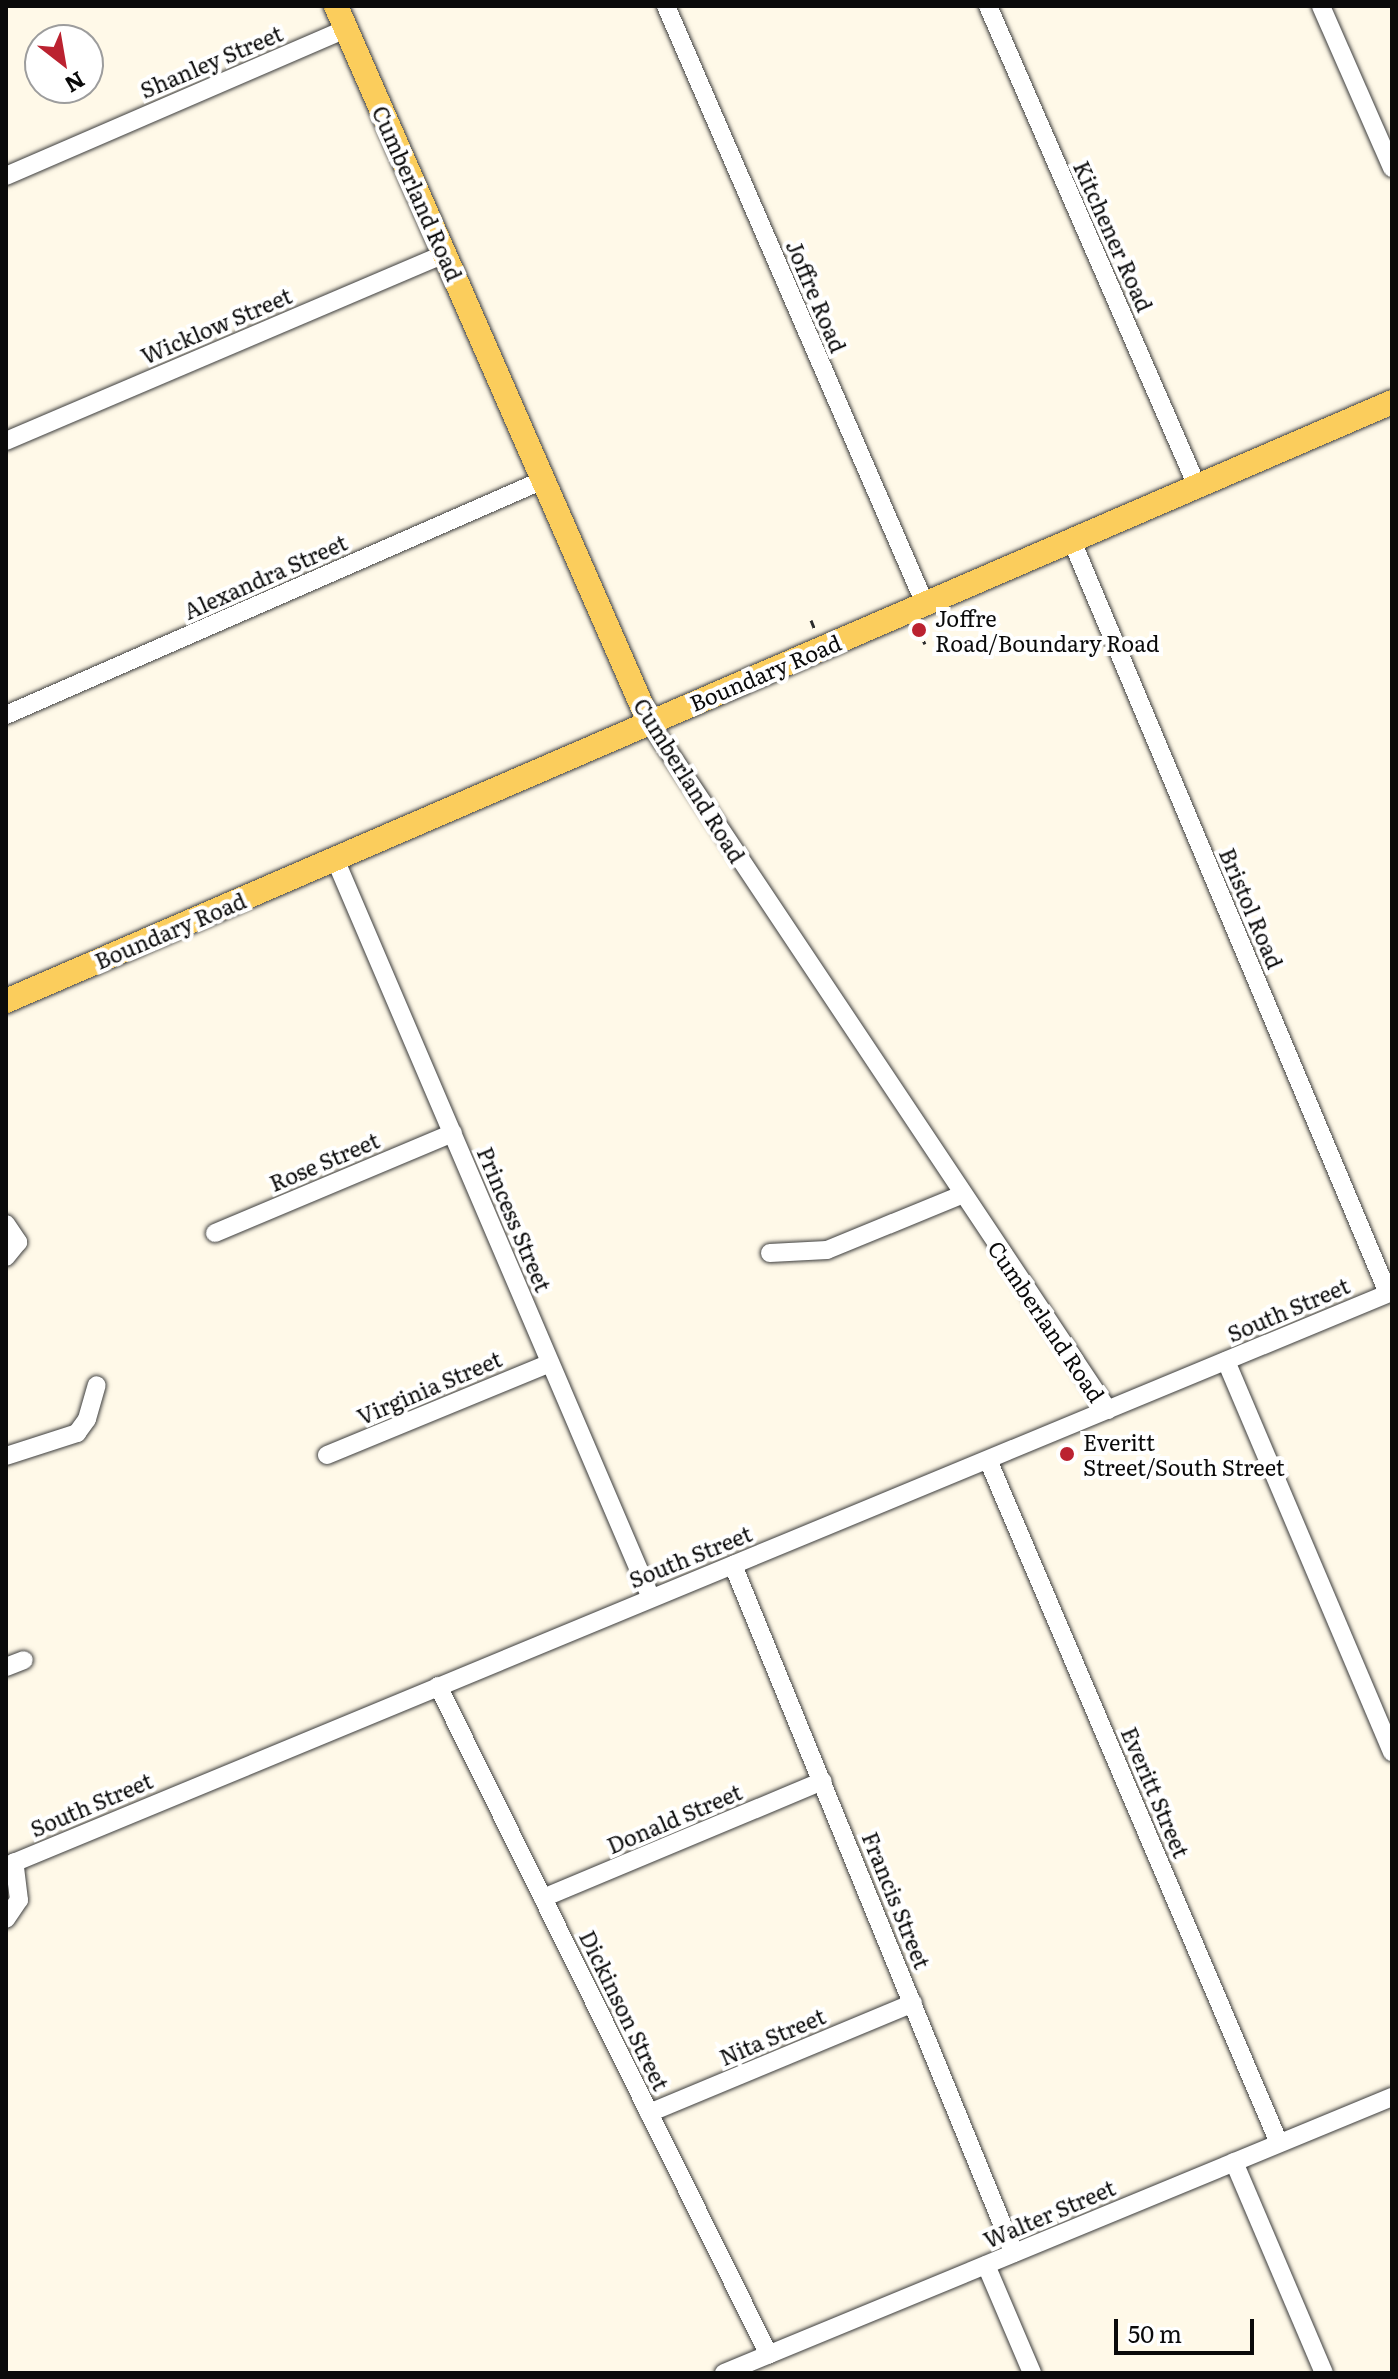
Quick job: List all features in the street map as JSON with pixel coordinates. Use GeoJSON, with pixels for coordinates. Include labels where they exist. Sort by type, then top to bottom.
{"type":"FeatureCollection","features":[{"type":"Feature","properties":{"kind":"main road","name":"Cumberland Road"},"geometry":{"type":"LineString","coordinates":[[336,6],[649,722]]}},
{"type":"Feature","properties":{"kind":"main road","name":"Boundary Road"},"geometry":{"type":"LineString","coordinates":[[6,1001],[1392,402]]}},
{"type":"Feature","properties":{"kind":"street","name":"Joffre Road"},"geometry":{"type":"LineString","coordinates":[[666,6],[925,604]]}},
{"type":"Feature","properties":{"kind":"street","name":"Kitchener Road"},"geometry":{"type":"LineString","coordinates":[[988,6],[1197,486]]}},
{"type":"Feature","properties":{"kind":"street"},"geometry":{"type":"LineString","coordinates":[[1321,6],[1392,168]]}},
{"type":"Feature","properties":{"kind":"street","name":"Shanley Street"},"geometry":{"type":"LineString","coordinates":[[6,176],[346,29]]}},
{"type":"Feature","properties":{"kind":"street","name":"Wicklow Street"},"geometry":{"type":"LineString","coordinates":[[6,441],[444,254]]}},
{"type":"Feature","properties":{"kind":"street","name":"Alexandra Street"},"geometry":{"type":"LineString","coordinates":[[6,715],[543,480]]}},
{"type":"Feature","properties":{"kind":"street","name":"Bristol Road"},"geometry":{"type":"LineString","coordinates":[[1072,541],[1390,1293]]}},
{"type":"Feature","properties":{"kind":"street","name":"Cumberland Road"},"geometry":{"type":"LineString","coordinates":[[649,722],[961,1195],[1108,1410]]}},
{"type":"Feature","properties":{"kind":"street","name":"Princess Street"},"geometry":{"type":"LineString","coordinates":[[335,859],[651,1598]]}},
{"type":"Feature","properties":{"kind":"street","name":"Rose Street"},"geometry":{"type":"LineString","coordinates":[[215,1233],[453,1133]]}},
{"type":"Feature","properties":{"kind":"street"},"geometry":{"type":"LineString","coordinates":[[770,1253],[827,1250],[961,1195]]}},
{"type":"Feature","properties":{"kind":"street"},"geometry":{"type":"LineString","coordinates":[[6,1224],[18,1242],[6,1257]]}},
{"type":"Feature","properties":{"kind":"street","name":"South Street"},"geometry":{"type":"LineString","coordinates":[[10,1864],[1390,1293]]}},
{"type":"Feature","properties":{"kind":"street"},"geometry":{"type":"LineString","coordinates":[[1226,1361],[1392,1752]]}},
{"type":"Feature","properties":{"kind":"street","name":"Virginia Street"},"geometry":{"type":"LineString","coordinates":[[327,1455],[550,1363]]}},
{"type":"Feature","properties":{"kind":"street"},"geometry":{"type":"LineString","coordinates":[[6,1456],[77,1433],[87,1419],[97,1385]]}},
{"type":"Feature","properties":{"kind":"street","name":"Everitt Street"},"geometry":{"type":"LineString","coordinates":[[988,1460],[1279,2143]]}},
{"type":"Feature","properties":{"kind":"street","name":"Francis Street"},"geometry":{"type":"LineString","coordinates":[[733,1565],[1014,2253]]}},
{"type":"Feature","properties":{"kind":"street"},"geometry":{"type":"LineString","coordinates":[[6,1667],[24,1660]]}},
{"type":"Feature","properties":{"kind":"street","name":"Dickinson Street"},"geometry":{"type":"LineString","coordinates":[[438,1686],[769,2355]]}},
{"type":"Feature","properties":{"kind":"street","name":"Donald Street"},"geometry":{"type":"LineString","coordinates":[[543,1898],[823,1781]]}},
{"type":"Feature","properties":{"kind":"street"},"geometry":{"type":"LineString","coordinates":[[6,1919],[19,1900],[10,1864]]}},
{"type":"Feature","properties":{"kind":"street","name":"Nita Street"},"geometry":{"type":"LineString","coordinates":[[649,2113],[913,2003]]}},
{"type":"Feature","properties":{"kind":"street","name":"Walter Street"},"geometry":{"type":"LineString","coordinates":[[735,2371],[1392,2097]]}},
{"type":"Feature","properties":{"kind":"street"},"geometry":{"type":"LineString","coordinates":[[1234,2162],[1324,2373]]}},
{"type":"Feature","properties":{"kind":"street"},"geometry":{"type":"LineString","coordinates":[[986,2265],[1032,2373]]}},
{"type":"Feature","properties":{"kind":"path"},"geometry":{"type":"LineString","coordinates":[[811,620],[816,633]]}},
{"type":"Feature","properties":{"kind":"path"},"geometry":{"type":"LineString","coordinates":[[919,630],[925,644]]}},
{"type":"Feature","properties":{"kind":"place","name":"Joffre Road/Boundary Road"},"geometry":{"type":"Point","coordinates":[919,630]}},
{"type":"Feature","properties":{"kind":"place","name":"Everitt Street/South Street"},"geometry":{"type":"Point","coordinates":[1067,1454]}}]}
